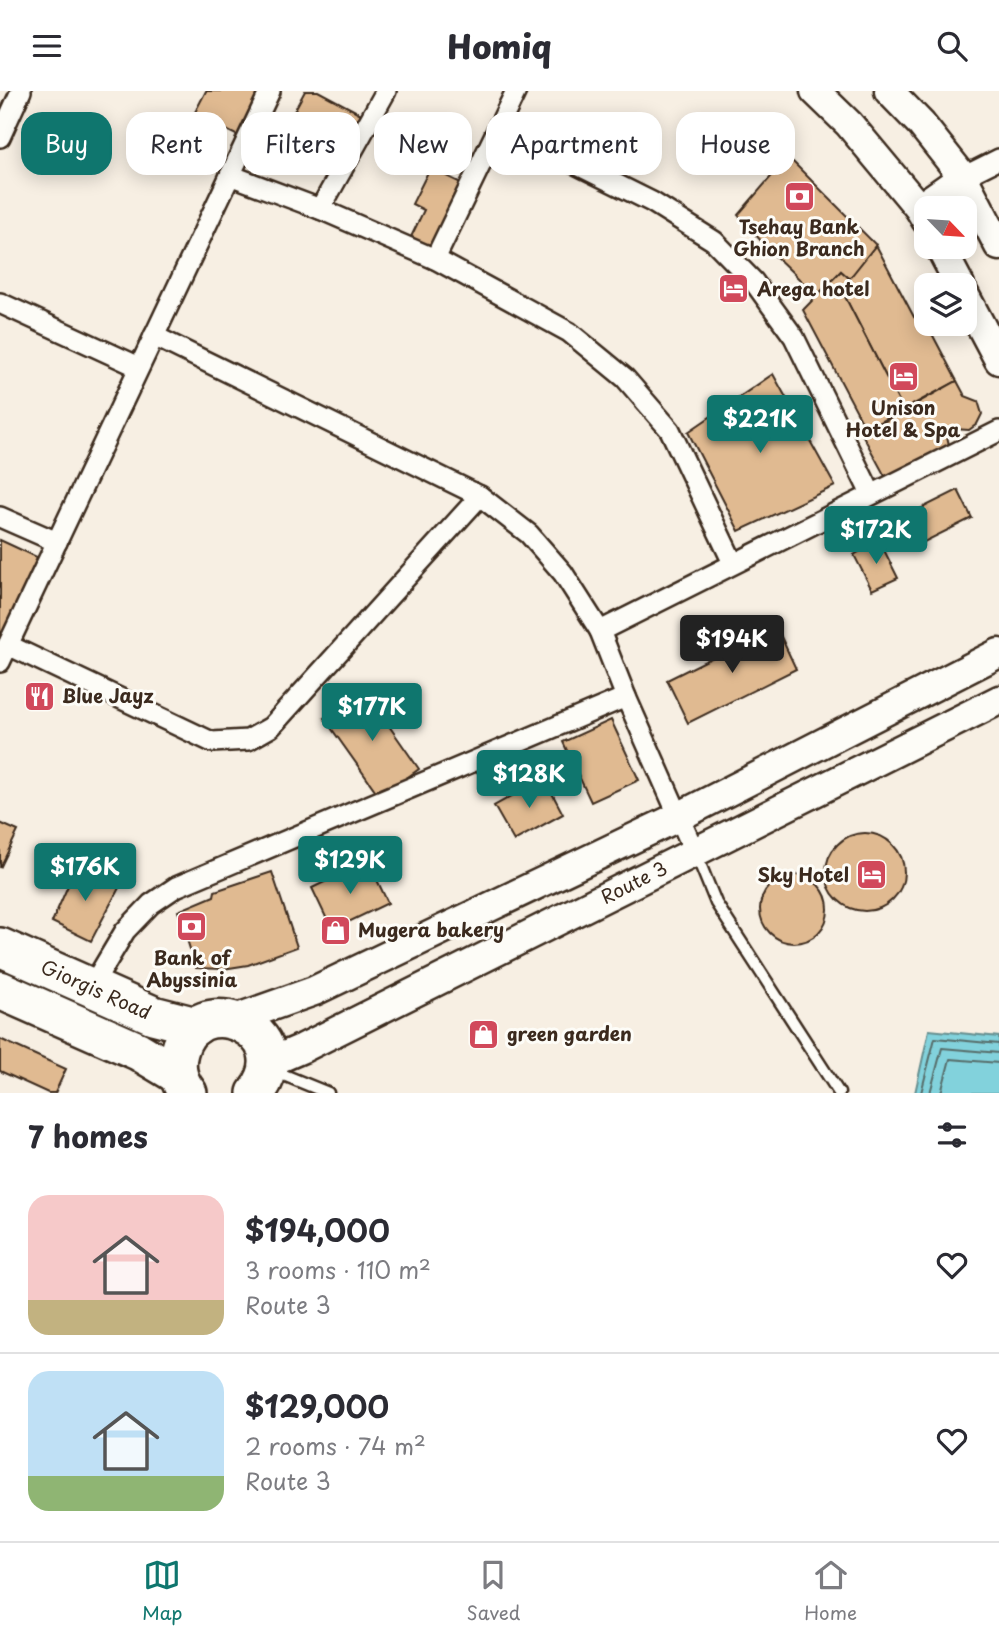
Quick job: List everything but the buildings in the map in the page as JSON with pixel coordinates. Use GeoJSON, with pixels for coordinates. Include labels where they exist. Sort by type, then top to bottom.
{"type":"FeatureCollection","features":[{"type":"Feature","properties":{"kind":"highway","name":"Giorgis Road"},"geometry":{"type":"LineString","coordinates":[[0,947],[153,1015],[196,1027]]}},
{"type":"Feature","properties":{"kind":"highway","name":"Giorgis Road"},"geometry":{"type":"LineString","coordinates":[[0,990],[138,1051],[182,1087]]}},
{"type":"Feature","properties":{"kind":"highway"},"geometry":{"type":"LineString","coordinates":[[182,1087],[177,1062],[180,1048],[186,1036],[208,1020],[235,1019],[248,1025],[259,1036],[265,1048],[264,1075]]}},
{"type":"Feature","properties":{"kind":"main road"},"geometry":{"type":"LineString","coordinates":[[815,91],[849,124],[914,203]]}},
{"type":"Feature","properties":{"kind":"main road"},"geometry":{"type":"LineString","coordinates":[[889,91],[921,124],[963,177],[999,246]]}},
{"type":"Feature","properties":{"kind":"main road"},"geometry":{"type":"LineString","coordinates":[[942,196],[963,177]]}},
{"type":"Feature","properties":{"kind":"main road"},"geometry":{"type":"LineString","coordinates":[[977,319],[999,360]]}},
{"type":"Feature","properties":{"kind":"main road"},"geometry":{"type":"LineString","coordinates":[[235,1019],[314,991],[678,817],[999,653]]}},
{"type":"Feature","properties":{"kind":"main road","name":"Route 3"},"geometry":{"type":"LineString","coordinates":[[264,1075],[303,1048],[999,700]]}},
{"type":"Feature","properties":{"kind":"street"},"geometry":{"type":"LineString","coordinates":[[3,124],[20,91]]}},
{"type":"Feature","properties":{"kind":"street"},"geometry":{"type":"LineString","coordinates":[[270,91],[4,654],[212,742],[248,740],[271,727],[480,496]]}},
{"type":"Feature","properties":{"kind":"street"},"geometry":{"type":"LineString","coordinates":[[320,209],[386,91]]}},
{"type":"Feature","properties":{"kind":"street"},"geometry":{"type":"LineString","coordinates":[[506,112],[516,91]]}},
{"type":"Feature","properties":{"kind":"street"},"geometry":{"type":"LineString","coordinates":[[435,259],[486,153]]}},
{"type":"Feature","properties":{"kind":"street"},"geometry":{"type":"LineString","coordinates":[[963,177],[999,159]]}},
{"type":"Feature","properties":{"kind":"street"},"geometry":{"type":"LineString","coordinates":[[230,175],[320,209],[435,259],[569,332],[625,378],[670,430],[733,563]]}},
{"type":"Feature","properties":{"kind":"street"},"geometry":{"type":"LineString","coordinates":[[598,175],[652,202],[714,241],[754,282],[794,337],[871,494]]}},
{"type":"Feature","properties":{"kind":"street"},"geometry":{"type":"LineString","coordinates":[[0,303],[139,367]]}},
{"type":"Feature","properties":{"kind":"street"},"geometry":{"type":"LineString","coordinates":[[154,336],[480,496],[529,534],[564,573],[600,632],[695,853]]}},
{"type":"Feature","properties":{"kind":"street"},"geometry":{"type":"LineString","coordinates":[[600,632],[999,431]]}},
{"type":"Feature","properties":{"kind":"street"},"geometry":{"type":"LineString","coordinates":[[0,517],[57,542]]}},
{"type":"Feature","properties":{"kind":"street"},"geometry":{"type":"LineString","coordinates":[[91,988],[125,931],[151,904],[176,887],[626,697]]}},
{"type":"Feature","properties":{"kind":"lane"},"geometry":{"type":"LineString","coordinates":[[695,853],[716,903],[839,1093]]}},
{"type":"Feature","properties":{"kind":"lane"},"geometry":{"type":"LineString","coordinates":[[264,1075],[328,1093]]}},
{"type":"Feature","properties":{"kind":"water"},"geometry":{"type":"Polygon","coordinates":[[[929,1030],[999,1037],[999,1093],[915,1093],[929,1030]]]}},
{"type":"Feature","properties":{"kind":"place","name":"Tsehay Bank Ghion Branch"},"geometry":{"type":"Point","coordinates":[799,196]}},
{"type":"Feature","properties":{"kind":"place","name":"Arega hotel"},"geometry":{"type":"Point","coordinates":[734,289]}},
{"type":"Feature","properties":{"kind":"place","name":"Unison Hotel & Spa"},"geometry":{"type":"Point","coordinates":[903,377]}},
{"type":"Feature","properties":{"kind":"place","name":"Blue Jayz"},"geometry":{"type":"Point","coordinates":[39,696]}},
{"type":"Feature","properties":{"kind":"place","name":"Sky Hotel"},"geometry":{"type":"Point","coordinates":[872,875]}},
{"type":"Feature","properties":{"kind":"place","name":"Bank of Abyssinia"},"geometry":{"type":"Point","coordinates":[192,927]}},
{"type":"Feature","properties":{"kind":"place","name":"Mugera bakery"},"geometry":{"type":"Point","coordinates":[335,930]}},
{"type":"Feature","properties":{"kind":"place","name":"green garden"},"geometry":{"type":"Point","coordinates":[484,1034]}}]}
